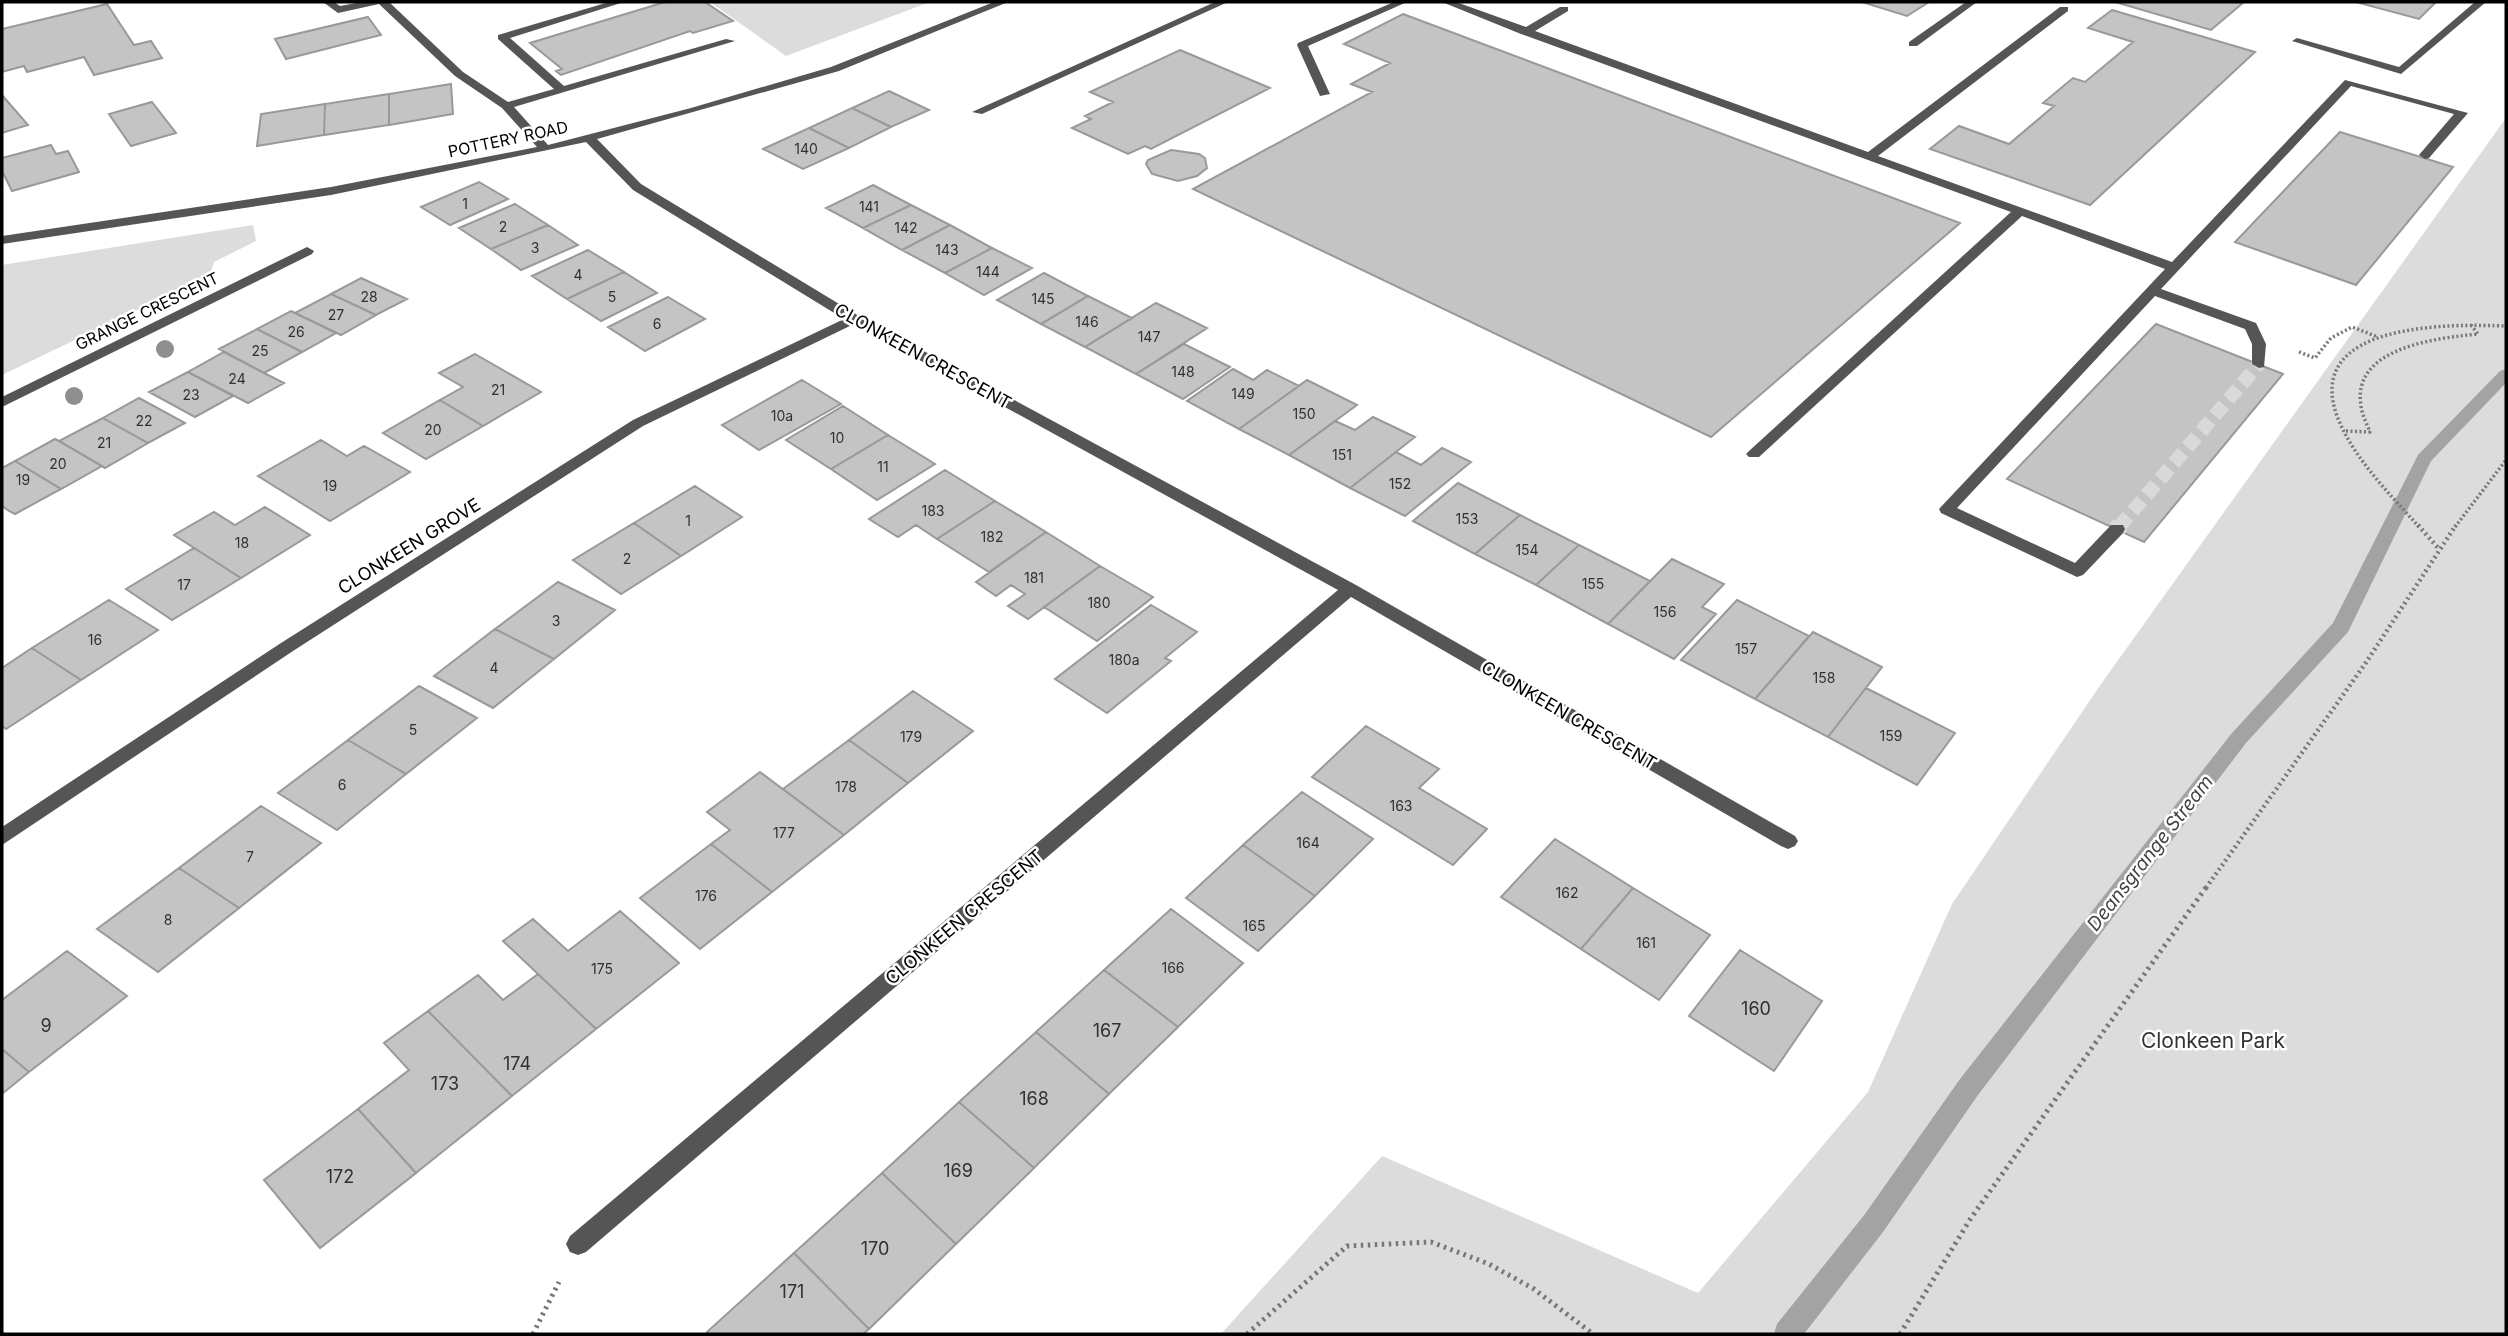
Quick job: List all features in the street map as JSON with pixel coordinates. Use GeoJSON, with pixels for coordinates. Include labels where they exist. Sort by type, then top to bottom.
{"type":"FeatureCollection","features":[{"type":"Feature","properties":{"kind":"street"},"geometry":{"type":"LineString","coordinates":[[328,2],[338,10],[375,2]]}},
{"type":"Feature","properties":{"kind":"street"},"geometry":{"type":"LineString","coordinates":[[383,2],[459,74],[506,106],[545,149]]}},
{"type":"Feature","properties":{"kind":"street"},"geometry":{"type":"LineString","coordinates":[[562,90],[502,37],[619,2]]}},
{"type":"Feature","properties":{"kind":"street","name":"POTTERY ROAD"},"geometry":{"type":"LineString","coordinates":[[2,240],[331,191],[545,149],[695,110],[835,69],[1003,2]]}},
{"type":"Feature","properties":{"kind":"street"},"geometry":{"type":"LineString","coordinates":[[978,112],[1223,2]]}},
{"type":"Feature","properties":{"kind":"street"},"geometry":{"type":"LineString","coordinates":[[1324,94],[1303,45],[1402,2]]}},
{"type":"Feature","properties":{"kind":"street"},"geometry":{"type":"LineString","coordinates":[[1447,2],[2172,267]]}},
{"type":"Feature","properties":{"kind":"street"},"geometry":{"type":"LineString","coordinates":[[1913,44],[1972,2]]}},
{"type":"Feature","properties":{"kind":"street"},"geometry":{"type":"LineString","coordinates":[[2297,41],[2401,71],[2481,2]]}},
{"type":"Feature","properties":{"kind":"street"},"geometry":{"type":"LineString","coordinates":[[1525,32],[1564,9]]}},
{"type":"Feature","properties":{"kind":"street"},"geometry":{"type":"LineString","coordinates":[[1869,157],[2064,9]]}},
{"type":"Feature","properties":{"kind":"street"},"geometry":{"type":"LineString","coordinates":[[506,106],[730,41]]}},
{"type":"Feature","properties":{"kind":"street"},"geometry":{"type":"LineString","coordinates":[[2117,529],[2077,571],[1947,509],[2349,82],[2462,113],[2425,155]]}},
{"type":"Feature","properties":{"kind":"street","name":"CLONKEEN CRESCENT"},"geometry":{"type":"LineString","coordinates":[[588,137],[637,187],[854,319],[1350,589],[1788,841]]}},
{"type":"Feature","properties":{"kind":"street"},"geometry":{"type":"LineString","coordinates":[[1754,454],[2020,211]]}},
{"type":"Feature","properties":{"kind":"street","name":"GRANGE CRESCENT"},"geometry":{"type":"LineString","coordinates":[[2,402],[307,251]]}},
{"type":"Feature","properties":{"kind":"street"},"geometry":{"type":"LineString","coordinates":[[2151,290],[2251,326],[2259,344],[2259,364]]}},
{"type":"Feature","properties":{"kind":"street","name":"CLONKEEN GROVE"},"geometry":{"type":"LineString","coordinates":[[2,837],[286,647],[638,423],[854,319]]}},
{"type":"Feature","properties":{"kind":"street","name":"CLONKEEN CRESCENT"},"geometry":{"type":"LineString","coordinates":[[578,1244],[1350,589]]}},
{"type":"Feature","properties":{"kind":"path"},"geometry":{"type":"LineString","coordinates":[[2346,431],[2370,432],[2359,412],[2359,394],[2364,376],[2377,363],[2394,351],[2419,342],[2478,334],[2470,324]]}},
{"type":"Feature","properties":{"kind":"path"},"geometry":{"type":"LineString","coordinates":[[2440,550],[2364,458],[2346,431],[2333,403],[2333,385],[2338,369],[2348,355],[2378,337],[2412,329],[2470,324],[2506,326]]}},
{"type":"Feature","properties":{"kind":"path"},"geometry":{"type":"LineString","coordinates":[[2294,350],[2315,358],[2332,338],[2352,327],[2378,337]]}},
{"type":"Feature","properties":{"kind":"path"},"geometry":{"type":"LineString","coordinates":[[1899,1334],[1971,1217],[2365,664],[2467,508],[2506,460]]}},
{"type":"Feature","properties":{"kind":"path"},"geometry":{"type":"LineString","coordinates":[[1247,1334],[1346,1246],[1431,1242],[1489,1264],[1534,1289],[1593,1334]]}},
{"type":"Feature","properties":{"kind":"path"},"geometry":{"type":"LineString","coordinates":[[533,1334],[578,1244]]}},
{"type":"Feature","properties":{"kind":"green space"},"geometry":{"type":"Polygon","coordinates":[[[710,2],[930,2],[786,56],[710,2]]]}},
{"type":"Feature","properties":{"kind":"green space","name":"Clonkeen Park"},"geometry":{"type":"Polygon","coordinates":[[[2506,118],[2506,1334],[1221,1334],[1382,1156],[1698,1293],[1868,1092],[1952,904],[2101,684],[2506,118]]]}},
{"type":"Feature","properties":{"kind":"green space"},"geometry":{"type":"Polygon","coordinates":[[[253,225],[256,241],[214,262],[210,275],[2,375],[2,265],[253,225]]]}},
{"type":"Feature","properties":{"kind":"building"},"geometry":{"type":"Polygon","coordinates":[[[665,2],[705,2],[733,21],[693,33],[690,31],[561,75],[556,71],[562,69],[530,43],[665,2]]]}},
{"type":"Feature","properties":{"kind":"building"},"geometry":{"type":"Polygon","coordinates":[[[1862,2],[1929,2],[1907,16],[1862,2]]]}},
{"type":"Feature","properties":{"kind":"building"},"geometry":{"type":"Polygon","coordinates":[[[2115,2],[2244,2],[2211,30],[2115,2]]]}},
{"type":"Feature","properties":{"kind":"building"},"geometry":{"type":"Polygon","coordinates":[[[2356,2],[2436,2],[2419,19],[2356,2]]]}},
{"type":"Feature","properties":{"kind":"building"},"geometry":{"type":"Polygon","coordinates":[[[107,4],[134,45],[151,41],[162,58],[94,75],[84,57],[27,72],[24,66],[2,72],[2,29],[107,4]]]}},
{"type":"Feature","properties":{"kind":"building"},"geometry":{"type":"Polygon","coordinates":[[[2112,10],[2255,52],[2090,205],[1930,149],[1959,126],[2009,144],[2054,106],[2043,103],[2073,78],[2085,82],[2133,42],[2088,28],[2112,10]]]}},
{"type":"Feature","properties":{"kind":"building"},"geometry":{"type":"Polygon","coordinates":[[[1403,14],[1960,223],[1711,437],[1193,189],[1372,92],[1351,84],[1390,63],[1344,44],[1403,14]]]}},
{"type":"Feature","properties":{"kind":"building"},"geometry":{"type":"Polygon","coordinates":[[[368,17],[381,35],[286,59],[275,39],[368,17]]]}},
{"type":"Feature","properties":{"kind":"building"},"geometry":{"type":"Polygon","coordinates":[[[1180,50],[1270,88],[1151,149],[1145,146],[1128,154],[1072,128],[1091,119],[1085,116],[1113,102],[1090,92],[1180,50]]]}},
{"type":"Feature","properties":{"kind":"building"},"geometry":{"type":"Polygon","coordinates":[[[451,84],[453,114],[389,125],[389,94],[451,84]]]}},
{"type":"Feature","properties":{"kind":"building"},"geometry":{"type":"Polygon","coordinates":[[[889,91],[929,110],[891,127],[852,108],[889,91]]]}},
{"type":"Feature","properties":{"kind":"building"},"geometry":{"type":"Polygon","coordinates":[[[389,94],[389,125],[324,135],[325,104],[389,94]]]}},
{"type":"Feature","properties":{"kind":"building"},"geometry":{"type":"Polygon","coordinates":[[[2,95],[28,125],[2,133],[2,95]]]}},
{"type":"Feature","properties":{"kind":"building"},"geometry":{"type":"Polygon","coordinates":[[[152,102],[176,133],[131,146],[109,114],[152,102]]]}},
{"type":"Feature","properties":{"kind":"building"},"geometry":{"type":"Polygon","coordinates":[[[325,104],[324,135],[257,146],[261,114],[325,104]]]}},
{"type":"Feature","properties":{"kind":"building"},"geometry":{"type":"Polygon","coordinates":[[[852,108],[891,127],[849,148],[809,128],[852,108]]]}},
{"type":"Feature","properties":{"kind":"building"},"geometry":{"type":"Polygon","coordinates":[[[809,128],[849,148],[803,169],[763,149],[809,128]]]}},
{"type":"Feature","properties":{"kind":"building"},"geometry":{"type":"Polygon","coordinates":[[[2340,132],[2453,167],[2356,285],[2235,242],[2340,132]]]}},
{"type":"Feature","properties":{"kind":"building"},"geometry":{"type":"Polygon","coordinates":[[[51,145],[56,154],[68,151],[79,172],[12,191],[2,171],[2,158],[51,145]]]}},
{"type":"Feature","properties":{"kind":"building"},"geometry":{"type":"Polygon","coordinates":[[[1171,150],[1199,154],[1205,158],[1207,168],[1197,176],[1178,181],[1152,174],[1146,164],[1148,160],[1171,150]]]}},
{"type":"Feature","properties":{"kind":"building"},"geometry":{"type":"Polygon","coordinates":[[[479,182],[508,199],[450,225],[421,207],[479,182]]]}},
{"type":"Feature","properties":{"kind":"building"},"geometry":{"type":"Polygon","coordinates":[[[873,185],[911,205],[863,228],[826,208],[873,185]]]}},
{"type":"Feature","properties":{"kind":"building"},"geometry":{"type":"Polygon","coordinates":[[[515,204],[548,225],[491,249],[459,228],[515,204]]]}},
{"type":"Feature","properties":{"kind":"building"},"geometry":{"type":"Polygon","coordinates":[[[911,205],[950,225],[902,250],[863,228],[911,205]]]}},
{"type":"Feature","properties":{"kind":"building"},"geometry":{"type":"Polygon","coordinates":[[[548,225],[578,245],[521,270],[491,249],[548,225]]]}},
{"type":"Feature","properties":{"kind":"building"},"geometry":{"type":"Polygon","coordinates":[[[950,225],[992,248],[945,273],[902,250],[950,225]]]}},
{"type":"Feature","properties":{"kind":"building"},"geometry":{"type":"Polygon","coordinates":[[[992,248],[1032,268],[984,295],[945,273],[992,248]]]}},
{"type":"Feature","properties":{"kind":"building"},"geometry":{"type":"Polygon","coordinates":[[[588,250],[624,272],[567,299],[532,276],[588,250]]]}},
{"type":"Feature","properties":{"kind":"building"},"geometry":{"type":"Polygon","coordinates":[[[624,272],[657,293],[601,321],[567,299],[624,272]]]}},
{"type":"Feature","properties":{"kind":"building"},"geometry":{"type":"Polygon","coordinates":[[[1044,273],[1088,296],[1041,324],[997,300],[1044,273]]]}},
{"type":"Feature","properties":{"kind":"building"},"geometry":{"type":"Polygon","coordinates":[[[361,278],[407,299],[376,315],[331,294],[361,278]]]}},
{"type":"Feature","properties":{"kind":"building"},"geometry":{"type":"Polygon","coordinates":[[[331,294],[376,315],[341,335],[295,313],[331,294]]]}},
{"type":"Feature","properties":{"kind":"building"},"geometry":{"type":"Polygon","coordinates":[[[1088,296],[1132,318],[1085,347],[1041,324],[1088,296]]]}},
{"type":"Feature","properties":{"kind":"building"},"geometry":{"type":"Polygon","coordinates":[[[668,297],[705,319],[645,351],[608,327],[668,297]]]}},
{"type":"Feature","properties":{"kind":"building"},"geometry":{"type":"Polygon","coordinates":[[[1156,303],[1207,328],[1136,374],[1085,347],[1156,303]]]}},
{"type":"Feature","properties":{"kind":"building"},"geometry":{"type":"Polygon","coordinates":[[[291,311],[336,333],[302,352],[257,329],[291,311]]]}},
{"type":"Feature","properties":{"kind":"building"},"geometry":{"type":"Polygon","coordinates":[[[2156,324],[2283,374],[2144,542],[2007,479],[2156,324]]]}},
{"type":"Feature","properties":{"kind":"building"},"geometry":{"type":"Polygon","coordinates":[[[257,329],[302,352],[264,373],[219,349],[257,329]]]}},
{"type":"Feature","properties":{"kind":"building"},"geometry":{"type":"Polygon","coordinates":[[[1184,344],[1230,367],[1183,399],[1136,374],[1184,344]]]}},
{"type":"Feature","properties":{"kind":"building"},"geometry":{"type":"Polygon","coordinates":[[[224,352],[284,383],[248,403],[188,372],[224,352]]]}},
{"type":"Feature","properties":{"kind":"building"},"geometry":{"type":"Polygon","coordinates":[[[475,354],[541,392],[483,426],[440,400],[463,387],[439,373],[475,354]]]}},
{"type":"Feature","properties":{"kind":"building"},"geometry":{"type":"Polygon","coordinates":[[[1233,369],[1253,380],[1267,370],[1299,386],[1239,429],[1187,401],[1233,369]]]}},
{"type":"Feature","properties":{"kind":"building"},"geometry":{"type":"Polygon","coordinates":[[[188,372],[233,396],[195,417],[149,392],[188,372]]]}},
{"type":"Feature","properties":{"kind":"building"},"geometry":{"type":"Polygon","coordinates":[[[802,380],[841,404],[759,450],[722,425],[802,380]]]}},
{"type":"Feature","properties":{"kind":"building"},"geometry":{"type":"Polygon","coordinates":[[[1307,380],[1357,405],[1289,455],[1239,429],[1307,380]]]}},
{"type":"Feature","properties":{"kind":"building"},"geometry":{"type":"Polygon","coordinates":[[[139,398],[185,423],[148,443],[103,418],[139,398]]]}},
{"type":"Feature","properties":{"kind":"building"},"geometry":{"type":"Polygon","coordinates":[[[440,400],[483,426],[426,459],[383,433],[440,400]]]}},
{"type":"Feature","properties":{"kind":"building"},"geometry":{"type":"Polygon","coordinates":[[[843,406],[888,435],[831,469],[786,440],[843,406]]]}},
{"type":"Feature","properties":{"kind":"building"},"geometry":{"type":"Polygon","coordinates":[[[1373,417],[1415,437],[1350,488],[1289,455],[1335,421],[1355,430],[1373,417]]]}},
{"type":"Feature","properties":{"kind":"building"},"geometry":{"type":"Polygon","coordinates":[[[103,418],[148,443],[105,468],[59,441],[103,418]]]}},
{"type":"Feature","properties":{"kind":"building"},"geometry":{"type":"Polygon","coordinates":[[[888,435],[935,464],[877,500],[831,469],[888,435]]]}},
{"type":"Feature","properties":{"kind":"building"},"geometry":{"type":"Polygon","coordinates":[[[55,439],[102,466],[61,489],[15,461],[55,439]]]}},
{"type":"Feature","properties":{"kind":"building"},"geometry":{"type":"Polygon","coordinates":[[[321,440],[347,456],[364,446],[410,472],[330,521],[258,476],[321,440]]]}},
{"type":"Feature","properties":{"kind":"building"},"geometry":{"type":"Polygon","coordinates":[[[1442,448],[1471,462],[1405,516],[1350,488],[1396,452],[1421,465],[1442,448]]]}},
{"type":"Feature","properties":{"kind":"building"},"geometry":{"type":"Polygon","coordinates":[[[15,461],[61,489],[15,514],[9,511],[2,506],[2,468],[15,461]]]}},
{"type":"Feature","properties":{"kind":"building"},"geometry":{"type":"Polygon","coordinates":[[[945,470],[995,501],[937,539],[916,525],[898,537],[869,519],[945,470]]]}},
{"type":"Feature","properties":{"kind":"building"},"geometry":{"type":"Polygon","coordinates":[[[1458,483],[1520,515],[1475,554],[1413,521],[1458,483]]]}},
{"type":"Feature","properties":{"kind":"building"},"geometry":{"type":"Polygon","coordinates":[[[695,486],[742,517],[681,556],[634,523],[695,486]]]}},
{"type":"Feature","properties":{"kind":"building"},"geometry":{"type":"Polygon","coordinates":[[[995,501],[1046,532],[989,572],[937,539],[995,501]]]}},
{"type":"Feature","properties":{"kind":"building"},"geometry":{"type":"Polygon","coordinates":[[[265,507],[310,535],[241,578],[174,535],[214,512],[235,525],[265,507]]]}},
{"type":"Feature","properties":{"kind":"building"},"geometry":{"type":"Polygon","coordinates":[[[1520,515],[1579,545],[1536,585],[1475,554],[1520,515]]]}},
{"type":"Feature","properties":{"kind":"building"},"geometry":{"type":"Polygon","coordinates":[[[634,523],[681,556],[621,594],[573,560],[634,523]]]}},
{"type":"Feature","properties":{"kind":"building"},"geometry":{"type":"Polygon","coordinates":[[[1046,532],[1100,566],[1028,619],[1008,606],[1025,594],[1011,585],[996,596],[976,582],[1046,532]]]}},
{"type":"Feature","properties":{"kind":"building"},"geometry":{"type":"Polygon","coordinates":[[[1579,545],[1650,581],[1608,624],[1536,585],[1579,545]]]}},
{"type":"Feature","properties":{"kind":"building"},"geometry":{"type":"Polygon","coordinates":[[[194,548],[241,578],[172,620],[126,589],[194,548]]]}},
{"type":"Feature","properties":{"kind":"building"},"geometry":{"type":"Polygon","coordinates":[[[1672,559],[1724,584],[1702,607],[1716,614],[1674,659],[1608,624],[1672,559]]]}},
{"type":"Feature","properties":{"kind":"building"},"geometry":{"type":"Polygon","coordinates":[[[1100,566],[1153,597],[1097,641],[1044,607],[1100,566]]]}},
{"type":"Feature","properties":{"kind":"building"},"geometry":{"type":"Polygon","coordinates":[[[558,582],[615,610],[554,659],[495,629],[558,582]]]}},
{"type":"Feature","properties":{"kind":"building"},"geometry":{"type":"Polygon","coordinates":[[[109,600],[158,630],[81,680],[32,648],[109,600]]]}},
{"type":"Feature","properties":{"kind":"building"},"geometry":{"type":"Polygon","coordinates":[[[1737,600],[1809,636],[1755,699],[1681,660],[1737,600]]]}},
{"type":"Feature","properties":{"kind":"building"},"geometry":{"type":"Polygon","coordinates":[[[1151,605],[1197,632],[1165,658],[1171,661],[1107,713],[1055,679],[1151,605]]]}},
{"type":"Feature","properties":{"kind":"building"},"geometry":{"type":"Polygon","coordinates":[[[495,629],[554,659],[493,708],[434,676],[495,629]]]}},
{"type":"Feature","properties":{"kind":"building"},"geometry":{"type":"Polygon","coordinates":[[[1813,632],[1882,667],[1828,737],[1755,699],[1813,632]]]}},
{"type":"Feature","properties":{"kind":"building"},"geometry":{"type":"Polygon","coordinates":[[[32,648],[81,680],[6,729],[2,726],[2,668],[32,648]]]}},
{"type":"Feature","properties":{"kind":"building"},"geometry":{"type":"Polygon","coordinates":[[[419,686],[477,718],[406,774],[348,740],[419,686]]]}},
{"type":"Feature","properties":{"kind":"building"},"geometry":{"type":"Polygon","coordinates":[[[1866,688],[1955,733],[1917,785],[1828,737],[1866,688]]]}},
{"type":"Feature","properties":{"kind":"building"},"geometry":{"type":"Polygon","coordinates":[[[913,691],[973,731],[908,783],[849,740],[913,691]]]}},
{"type":"Feature","properties":{"kind":"building"},"geometry":{"type":"Polygon","coordinates":[[[1366,726],[1439,769],[1419,788],[1487,829],[1453,865],[1312,777],[1366,726]]]}},
{"type":"Feature","properties":{"kind":"building"},"geometry":{"type":"Polygon","coordinates":[[[348,740],[406,774],[337,830],[278,793],[348,740]]]}},
{"type":"Feature","properties":{"kind":"building"},"geometry":{"type":"Polygon","coordinates":[[[849,740],[908,783],[844,835],[783,789],[849,740]]]}},
{"type":"Feature","properties":{"kind":"building"},"geometry":{"type":"Polygon","coordinates":[[[760,772],[844,835],[772,892],[711,844],[730,830],[707,812],[760,772]]]}},
{"type":"Feature","properties":{"kind":"building"},"geometry":{"type":"Polygon","coordinates":[[[1302,792],[1373,839],[1315,896],[1243,845],[1302,792]]]}},
{"type":"Feature","properties":{"kind":"building"},"geometry":{"type":"Polygon","coordinates":[[[261,806],[321,843],[239,908],[179,868],[261,806]]]}},
{"type":"Feature","properties":{"kind":"building"},"geometry":{"type":"Polygon","coordinates":[[[1555,839],[1633,888],[1581,949],[1501,897],[1555,839]]]}},
{"type":"Feature","properties":{"kind":"building"},"geometry":{"type":"Polygon","coordinates":[[[711,844],[772,892],[700,949],[640,898],[711,844]]]}},
{"type":"Feature","properties":{"kind":"building"},"geometry":{"type":"Polygon","coordinates":[[[1243,845],[1315,896],[1258,951],[1186,898],[1243,845]]]}},
{"type":"Feature","properties":{"kind":"building"},"geometry":{"type":"Polygon","coordinates":[[[179,868],[239,908],[158,972],[97,929],[179,868]]]}},
{"type":"Feature","properties":{"kind":"building"},"geometry":{"type":"Polygon","coordinates":[[[1633,888],[1710,935],[1659,1000],[1581,949],[1633,888]]]}},
{"type":"Feature","properties":{"kind":"building"},"geometry":{"type":"Polygon","coordinates":[[[1171,909],[1243,963],[1178,1027],[1104,970],[1171,909]]]}},
{"type":"Feature","properties":{"kind":"building"},"geometry":{"type":"Polygon","coordinates":[[[620,911],[679,963],[596,1029],[503,941],[533,919],[568,951],[620,911]]]}},
{"type":"Feature","properties":{"kind":"building"},"geometry":{"type":"Polygon","coordinates":[[[1740,950],[1822,1001],[1774,1071],[1689,1016],[1740,950]]]}},
{"type":"Feature","properties":{"kind":"building"},"geometry":{"type":"Polygon","coordinates":[[[67,951],[127,996],[29,1072],[2,1049],[2,1000],[67,951]]]}},
{"type":"Feature","properties":{"kind":"building"},"geometry":{"type":"Polygon","coordinates":[[[1104,970],[1178,1027],[1109,1094],[1036,1032],[1104,970]]]}},
{"type":"Feature","properties":{"kind":"building"},"geometry":{"type":"Polygon","coordinates":[[[538,974],[596,1029],[512,1096],[428,1011],[478,975],[503,1000],[538,974]]]}},
{"type":"Feature","properties":{"kind":"building"},"geometry":{"type":"Polygon","coordinates":[[[428,1011],[512,1096],[416,1173],[358,1109],[409,1070],[384,1043],[428,1011]]]}},
{"type":"Feature","properties":{"kind":"building"},"geometry":{"type":"Polygon","coordinates":[[[1036,1032],[1109,1094],[1034,1168],[959,1102],[1036,1032]]]}},
{"type":"Feature","properties":{"kind":"building"},"geometry":{"type":"Polygon","coordinates":[[[2,1049],[29,1072],[2,1094],[2,1049]]]}},
{"type":"Feature","properties":{"kind":"building"},"geometry":{"type":"Polygon","coordinates":[[[959,1102],[1034,1168],[956,1244],[882,1173],[959,1102]]]}},
{"type":"Feature","properties":{"kind":"building"},"geometry":{"type":"Polygon","coordinates":[[[358,1109],[416,1173],[320,1248],[264,1180],[358,1109]]]}},
{"type":"Feature","properties":{"kind":"building"},"geometry":{"type":"Polygon","coordinates":[[[882,1173],[956,1244],[869,1329],[794,1253],[882,1173]]]}},
{"type":"Feature","properties":{"kind":"building"},"geometry":{"type":"Polygon","coordinates":[[[794,1253],[869,1329],[863,1334],[707,1332],[794,1253]]]}},
{"type":"Feature","properties":{"kind":"waterway","name":"Deansgrange Stream"},"geometry":{"type":"LineString","coordinates":[[1787,1334],[1874,1223],[1969,1087],[2239,738],[2341,627],[2424,459],[2506,374]]}},
{"type":"Feature","properties":{"kind":"tunnel"},"geometry":{"type":"LineString","coordinates":[[2119,527],[2259,364]]}},
{"type":"Feature","properties":{"kind":"tunnel"},"geometry":{"type":"LineString","coordinates":[[2117,529],[2120,525]]}}]}
